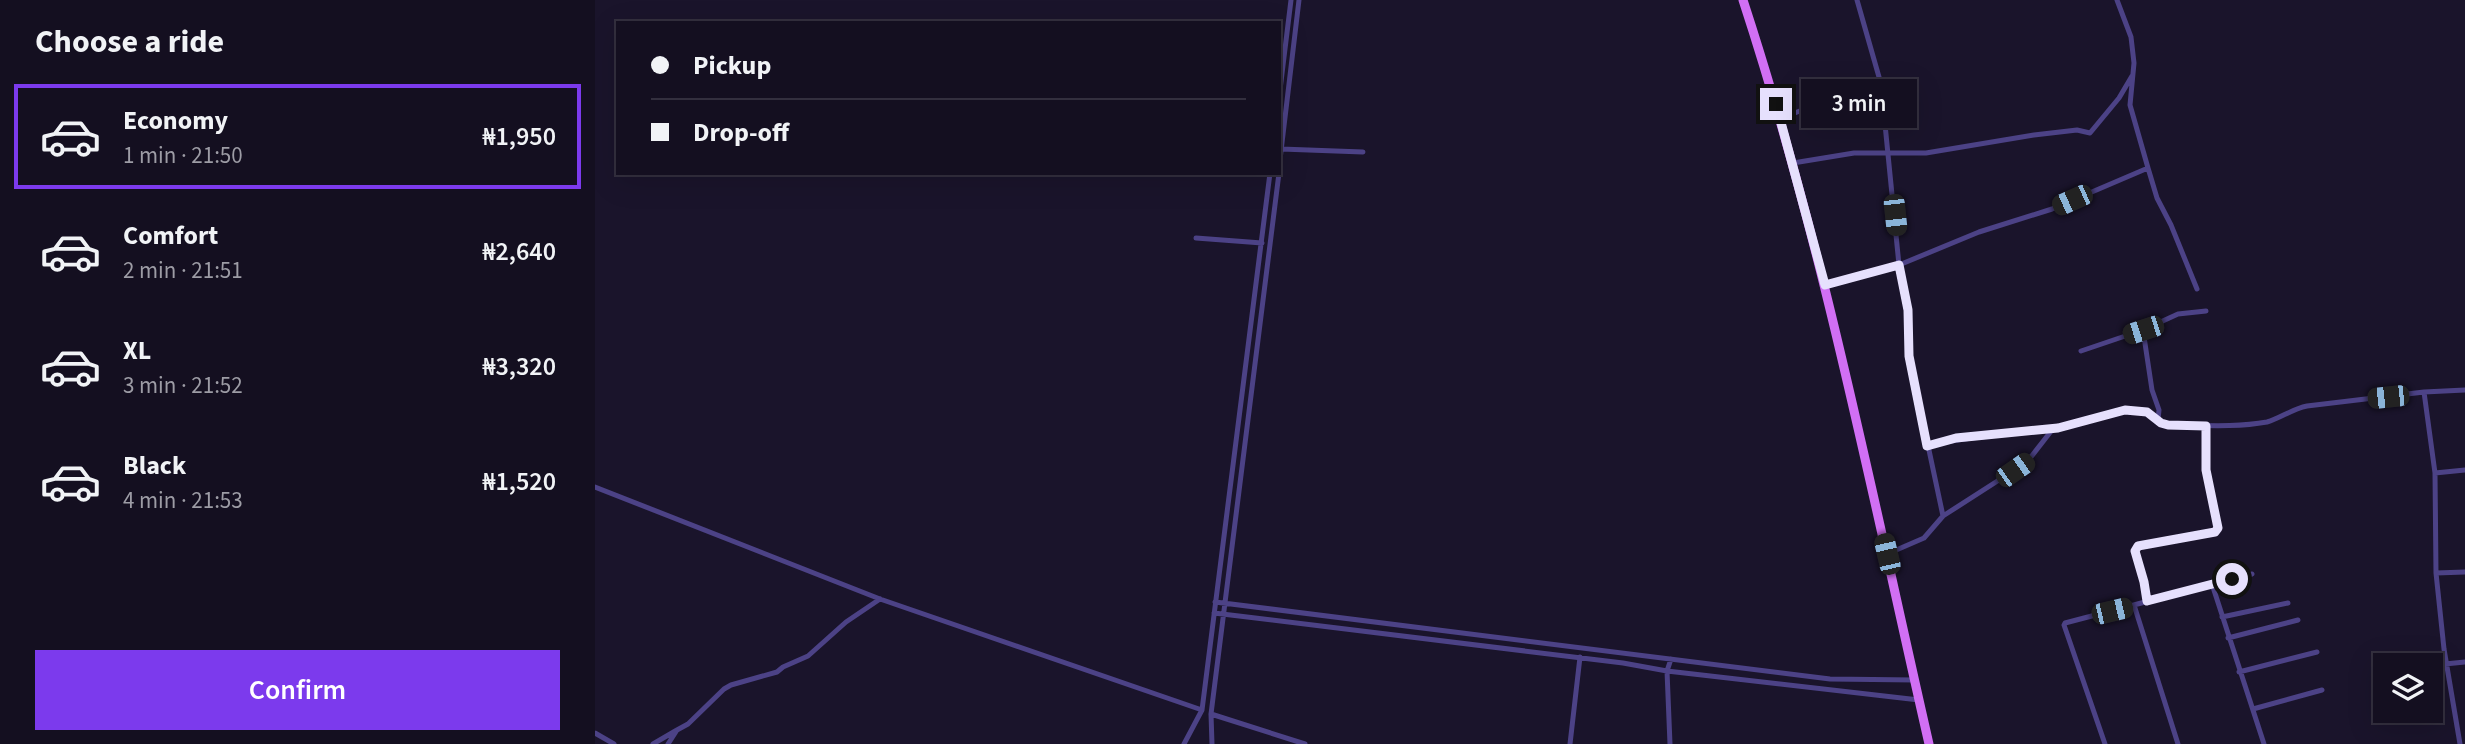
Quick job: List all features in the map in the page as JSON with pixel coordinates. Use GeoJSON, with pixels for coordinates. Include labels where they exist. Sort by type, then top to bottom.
{"type":"FeatureCollection","features":[{"type":"Feature","properties":{"kind":"main road"},"geometry":{"type":"LineString","coordinates":[[1743,0],[1793,163],[1825,285],[1929,744]]}},
{"type":"Feature","properties":{"kind":"street"},"geometry":{"type":"LineString","coordinates":[[1281,81],[1291,0]]}},
{"type":"Feature","properties":{"kind":"street"},"geometry":{"type":"LineString","coordinates":[[1281,156],[1299,0]]}},
{"type":"Feature","properties":{"kind":"street"},"geometry":{"type":"LineString","coordinates":[[1857,0],[1881,84],[1899,265],[1908,310],[1909,356],[1943,516]]}},
{"type":"Feature","properties":{"kind":"street"},"geometry":{"type":"LineString","coordinates":[[2117,0],[2131,37],[2133,75],[2130,105],[2157,198],[2197,289]]}},
{"type":"Feature","properties":{"kind":"street"},"geometry":{"type":"LineString","coordinates":[[1793,163],[1854,153],[1926,153],[2077,130],[2090,133],[2119,98],[2133,75]]}},
{"type":"Feature","properties":{"kind":"street"},"geometry":{"type":"LineString","coordinates":[[1780,119],[1839,95],[1881,84]]}},
{"type":"Feature","properties":{"kind":"street"},"geometry":{"type":"LineString","coordinates":[[1282,149],[1363,152]]}},
{"type":"Feature","properties":{"kind":"street"},"geometry":{"type":"LineString","coordinates":[[1825,285],[1899,265],[1979,232],[2052,209],[2148,168]]}},
{"type":"Feature","properties":{"kind":"street"},"geometry":{"type":"LineString","coordinates":[[1184,744],[1202,710],[1270,175]]}},
{"type":"Feature","properties":{"kind":"street"},"geometry":{"type":"LineString","coordinates":[[1212,744],[1211,714],[1279,175]]}},
{"type":"Feature","properties":{"kind":"street"},"geometry":{"type":"LineString","coordinates":[[1196,238],[1262,243]]}},
{"type":"Feature","properties":{"kind":"street"},"geometry":{"type":"LineString","coordinates":[[2081,351],[2143,330],[2178,314],[2206,311]]}},
{"type":"Feature","properties":{"kind":"street"},"geometry":{"type":"LineString","coordinates":[[2143,330],[2152,390],[2159,410],[2158,420]]}},
{"type":"Feature","properties":{"kind":"street"},"geometry":{"type":"LineString","coordinates":[[1927,446],[1956,438],[2052,429],[2125,410],[2147,412],[2168,425],[2232,426],[2268,421],[2294,408],[2424,392],[2465,390]]}},
{"type":"Feature","properties":{"kind":"street"},"geometry":{"type":"LineString","coordinates":[[2424,392],[2435,473],[2436,573],[2445,664],[2460,744]]}},
{"type":"Feature","properties":{"kind":"street"},"geometry":{"type":"LineString","coordinates":[[2147,601],[2135,551],[2138,546],[2215,532],[2218,528],[2206,470],[2206,426]]}},
{"type":"Feature","properties":{"kind":"street"},"geometry":{"type":"LineString","coordinates":[[1887,554],[1924,538],[1943,516],[2027,462],[2052,429]]}},
{"type":"Feature","properties":{"kind":"street"},"geometry":{"type":"LineString","coordinates":[[2435,473],[2465,470]]}},
{"type":"Feature","properties":{"kind":"street"},"geometry":{"type":"LineString","coordinates":[[595,487],[880,599],[1202,710]]}},
{"type":"Feature","properties":{"kind":"street"},"geometry":{"type":"LineString","coordinates":[[2436,573],[2465,572]]}},
{"type":"Feature","properties":{"kind":"street"},"geometry":{"type":"LineString","coordinates":[[2105,744],[2064,625],[2068,621],[2252,574]]}},
{"type":"Feature","properties":{"kind":"street"},"geometry":{"type":"LineString","coordinates":[[2212,584],[2264,744]]}},
{"type":"Feature","properties":{"kind":"street"},"geometry":{"type":"LineString","coordinates":[[653,744],[688,724],[731,685],[777,672],[808,656],[846,622],[880,599]]}},
{"type":"Feature","properties":{"kind":"street"},"geometry":{"type":"LineString","coordinates":[[1215,602],[1830,679],[1915,680]]}},
{"type":"Feature","properties":{"kind":"street"},"geometry":{"type":"LineString","coordinates":[[2222,617],[2288,603]]}},
{"type":"Feature","properties":{"kind":"street"},"geometry":{"type":"LineString","coordinates":[[2134,606],[2178,744]]}},
{"type":"Feature","properties":{"kind":"street"},"geometry":{"type":"LineString","coordinates":[[1214,613],[1919,700]]}},
{"type":"Feature","properties":{"kind":"street"},"geometry":{"type":"LineString","coordinates":[[2228,638],[2298,620]]}},
{"type":"Feature","properties":{"kind":"street"},"geometry":{"type":"LineString","coordinates":[[2239,672],[2317,652]]}},
{"type":"Feature","properties":{"kind":"street"},"geometry":{"type":"LineString","coordinates":[[1570,744],[1580,657]]}},
{"type":"Feature","properties":{"kind":"street"},"geometry":{"type":"LineString","coordinates":[[1670,744],[1667,671],[1671,659]]}},
{"type":"Feature","properties":{"kind":"street"},"geometry":{"type":"LineString","coordinates":[[2445,664],[2465,662]]}},
{"type":"Feature","properties":{"kind":"street"},"geometry":{"type":"LineString","coordinates":[[2253,709],[2322,690]]}},
{"type":"Feature","properties":{"kind":"street"},"geometry":{"type":"LineString","coordinates":[[1211,714],[1305,744]]}},
{"type":"Feature","properties":{"kind":"street"},"geometry":{"type":"LineString","coordinates":[[668,744],[677,730]]}},
{"type":"Feature","properties":{"kind":"street"},"geometry":{"type":"LineString","coordinates":[[595,733],[614,744]]}},
{"type":"Feature","properties":{"kind":"route"},"geometry":{"type":"LineString","coordinates":[[1776,104],[1825,285],[1899,265],[1908,310],[1909,356],[1927,446],[1956,438],[2058,428],[2125,410],[2147,412],[2168,425],[2206,426],[2206,470],[2218,528],[2215,532],[2138,546],[2135,551],[2147,601],[2232,579]]}}]}
